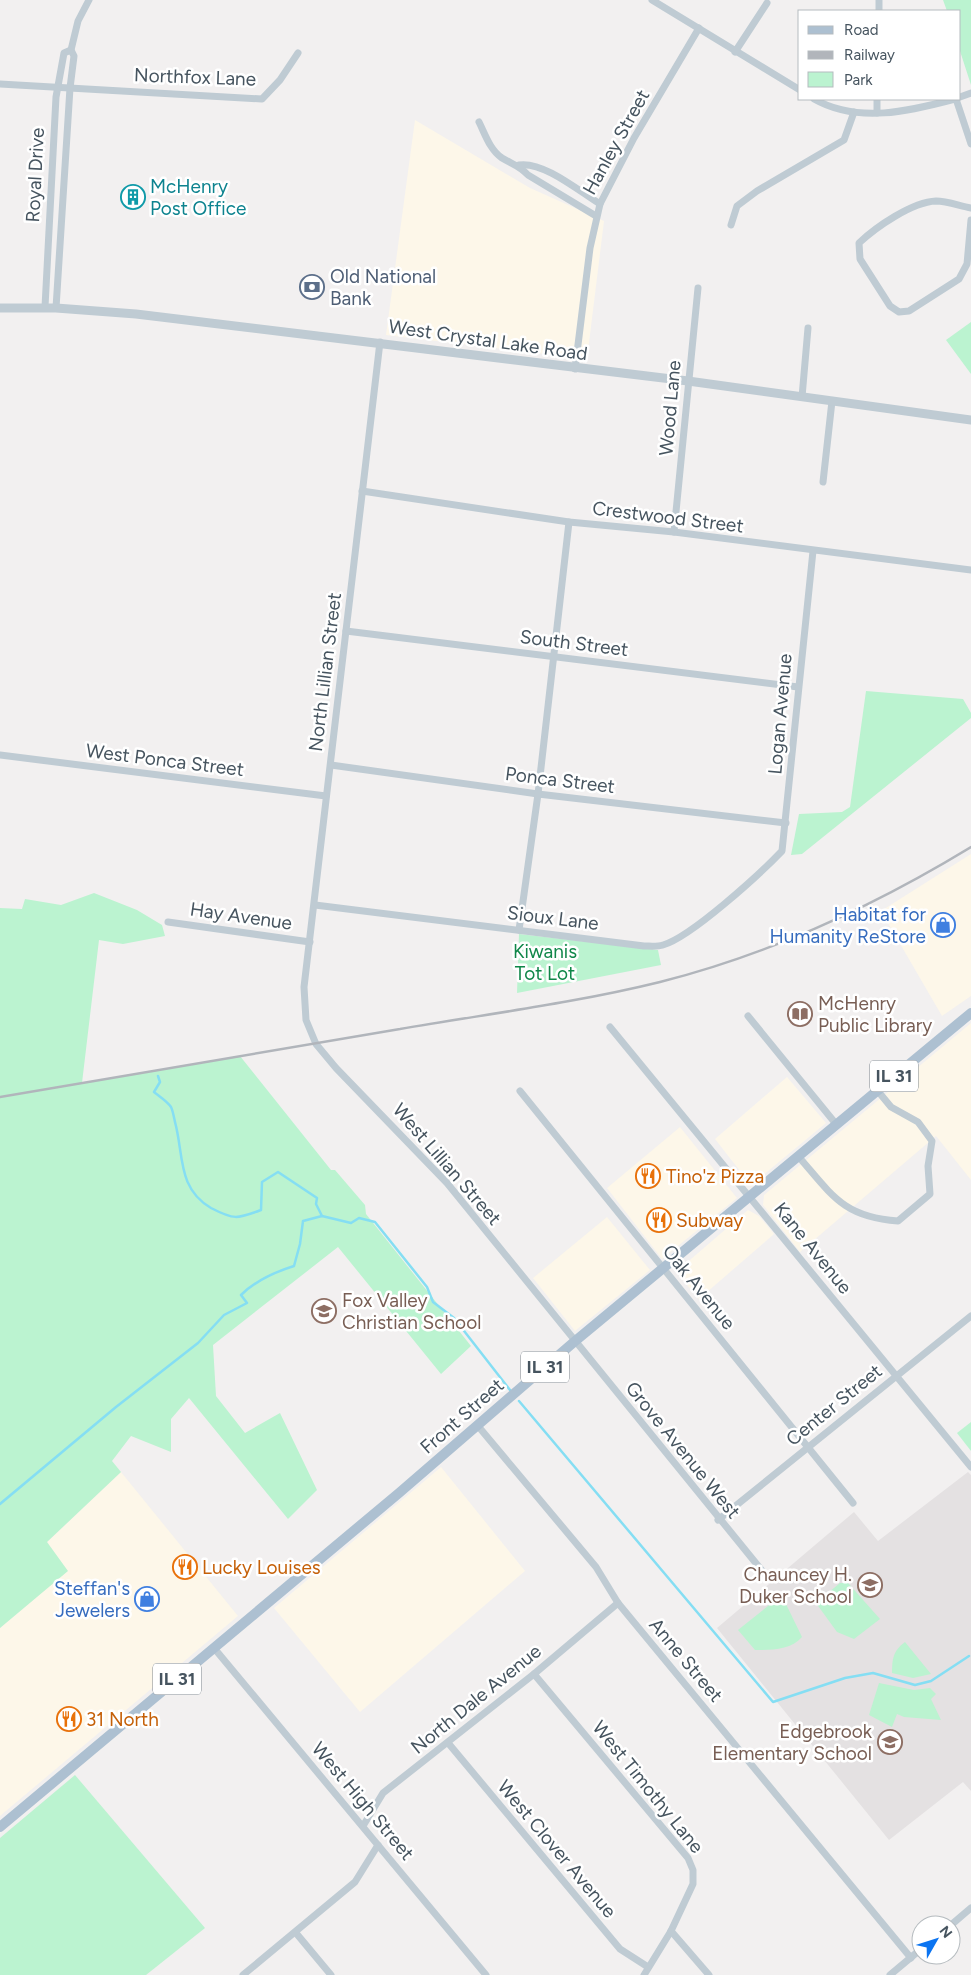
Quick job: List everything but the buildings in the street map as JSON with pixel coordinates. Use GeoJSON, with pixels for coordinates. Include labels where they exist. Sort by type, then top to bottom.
{"type":"FeatureCollection","features":[{"type":"Feature","properties":{"kind":"main road","name":"Front Street"},"geometry":{"type":"LineString","coordinates":[[0,1827],[478,1426],[574,1342],[971,1013]]}},
{"type":"Feature","properties":{"kind":"street","name":"Royal Drive"},"geometry":{"type":"LineString","coordinates":[[56,308],[70,88],[74,56],[71,50],[78,21],[90,0]]}},
{"type":"Feature","properties":{"kind":"street"},"geometry":{"type":"LineString","coordinates":[[652,0],[798,89]]}},
{"type":"Feature","properties":{"kind":"street"},"geometry":{"type":"LineString","coordinates":[[735,52],[767,4]]}},
{"type":"Feature","properties":{"kind":"street","name":"Hanley Street"},"geometry":{"type":"LineString","coordinates":[[576,369],[596,216],[600,204],[634,138],[700,28]]}},
{"type":"Feature","properties":{"kind":"street","name":"Royal Drive"},"geometry":{"type":"LineString","coordinates":[[45,307],[57,87],[64,53],[71,50]]}},
{"type":"Feature","properties":{"kind":"street","name":"Northfox Lane"},"geometry":{"type":"LineString","coordinates":[[70,88],[262,99],[280,80],[298,53]]}},
{"type":"Feature","properties":{"kind":"street"},"geometry":{"type":"LineString","coordinates":[[0,84],[70,88]]}},
{"type":"Feature","properties":{"kind":"street"},"geometry":{"type":"LineString","coordinates":[[817,100],[854,112],[877,113],[907,112],[951,100]]}},
{"type":"Feature","properties":{"kind":"street"},"geometry":{"type":"LineString","coordinates":[[877,100],[877,113]]}},
{"type":"Feature","properties":{"kind":"street"},"geometry":{"type":"LineString","coordinates":[[955,100],[971,144]]}},
{"type":"Feature","properties":{"kind":"street"},"geometry":{"type":"LineString","coordinates":[[731,225],[737,206],[757,191],[844,140],[854,112]]}},
{"type":"Feature","properties":{"kind":"street"},"geometry":{"type":"LineString","coordinates":[[479,122],[490,145],[501,158],[519,166],[528,175],[596,216]]}},
{"type":"Feature","properties":{"kind":"street"},"geometry":{"type":"LineString","coordinates":[[519,166],[528,164],[542,168],[600,204]]}},
{"type":"Feature","properties":{"kind":"street"},"geometry":{"type":"LineString","coordinates":[[971,208],[936,201],[915,206],[870,233],[859,242],[860,259],[890,306],[899,312],[909,311],[959,279],[966,264],[971,220]]}},
{"type":"Feature","properties":{"kind":"street","name":"Wood Lane"},"geometry":{"type":"LineString","coordinates":[[674,532],[698,288]]}},
{"type":"Feature","properties":{"kind":"street","name":"West Crystal Lake Road"},"geometry":{"type":"LineString","coordinates":[[0,308],[45,307],[136,314],[380,342],[576,369],[688,381],[971,420]]}},
{"type":"Feature","properties":{"kind":"street"},"geometry":{"type":"LineString","coordinates":[[802,397],[808,328]]}},
{"type":"Feature","properties":{"kind":"street","name":"North Lillian Street"},"geometry":{"type":"LineString","coordinates":[[304,1005],[326,796],[380,342]]}},
{"type":"Feature","properties":{"kind":"street"},"geometry":{"type":"LineString","coordinates":[[823,482],[832,402]]}},
{"type":"Feature","properties":{"kind":"street","name":"Crestwood Street"},"geometry":{"type":"LineString","coordinates":[[362,491],[569,522],[674,532],[971,570]]}},
{"type":"Feature","properties":{"kind":"street"},"geometry":{"type":"LineString","coordinates":[[520,930],[538,794],[569,522]]}},
{"type":"Feature","properties":{"kind":"street","name":"Logan Avenue"},"geometry":{"type":"LineString","coordinates":[[762,871],[782,851],[813,551]]}},
{"type":"Feature","properties":{"kind":"street","name":"South Street"},"geometry":{"type":"LineString","coordinates":[[346,631],[798,687]]}},
{"type":"Feature","properties":{"kind":"street","name":"West Ponca Street"},"geometry":{"type":"LineString","coordinates":[[0,756],[326,796]]}},
{"type":"Feature","properties":{"kind":"street","name":"Ponca Street"},"geometry":{"type":"LineString","coordinates":[[331,766],[538,794],[786,823]]}},
{"type":"Feature","properties":{"kind":"street","name":"Sioux Lane"},"geometry":{"type":"LineString","coordinates":[[315,905],[644,946],[663,945],[688,932],[762,871]]}},
{"type":"Feature","properties":{"kind":"street","name":"Hay Avenue"},"geometry":{"type":"LineString","coordinates":[[168,922],[310,942]]}},
{"type":"Feature","properties":{"kind":"street","name":"West Lillian Street"},"geometry":{"type":"LineString","coordinates":[[304,1005],[310,1032],[316,1044],[336,1068],[447,1183],[574,1342]]}},
{"type":"Feature","properties":{"kind":"street"},"geometry":{"type":"LineString","coordinates":[[748,1016],[836,1124]]}},
{"type":"Feature","properties":{"kind":"street","name":"Kane Avenue"},"geometry":{"type":"LineString","coordinates":[[610,1027],[971,1467]]}},
{"type":"Feature","properties":{"kind":"street"},"geometry":{"type":"LineString","coordinates":[[798,1156],[840,1204],[873,1219],[898,1221],[930,1194],[928,1166],[932,1141],[928,1133],[918,1122],[891,1107],[877,1090]]}},
{"type":"Feature","properties":{"kind":"street","name":"Oak Avenue"},"geometry":{"type":"LineString","coordinates":[[520,1091],[853,1503]]}},
{"type":"Feature","properties":{"kind":"street","name":"Center Street"},"geometry":{"type":"LineString","coordinates":[[718,1520],[971,1316]]}},
{"type":"Feature","properties":{"kind":"street","name":"Grove Avenue West"},"geometry":{"type":"LineString","coordinates":[[574,1342],[718,1520],[768,1578]]}},
{"type":"Feature","properties":{"kind":"street","name":"Anne Street"},"geometry":{"type":"LineString","coordinates":[[478,1426],[596,1566],[618,1603],[911,1958]]}},
{"type":"Feature","properties":{"kind":"street","name":"North Dale Avenue"},"geometry":{"type":"LineString","coordinates":[[363,1826],[383,1793],[448,1744],[618,1603]]}},
{"type":"Feature","properties":{"kind":"street","name":"West High Street"},"geometry":{"type":"LineString","coordinates":[[214,1648],[486,1975]]}},
{"type":"Feature","properties":{"kind":"street","name":"West Timothy Lane"},"geometry":{"type":"LineString","coordinates":[[534,1674],[688,1858],[693,1870],[693,1884],[671,1931],[644,1975]]}},
{"type":"Feature","properties":{"kind":"street","name":"West Clover Avenue"},"geometry":{"type":"LineString","coordinates":[[448,1744],[620,1949],[648,1967]]}},
{"type":"Feature","properties":{"kind":"street"},"geometry":{"type":"LineString","coordinates":[[242,1975],[355,1882],[378,1845]]}},
{"type":"Feature","properties":{"kind":"street"},"geometry":{"type":"LineString","coordinates":[[961,1916],[971,1908]]}},
{"type":"Feature","properties":{"kind":"street"},"geometry":{"type":"LineString","coordinates":[[671,1931],[709,1975]]}},
{"type":"Feature","properties":{"kind":"street"},"geometry":{"type":"LineString","coordinates":[[296,1932],[331,1975]]}},
{"type":"Feature","properties":{"kind":"street"},"geometry":{"type":"LineString","coordinates":[[890,1975],[911,1958]]}},
{"type":"Feature","properties":{"kind":"shaded area"},"geometry":{"type":"Polygon","coordinates":[[[415,120],[530,188],[604,221],[587,359],[386,335],[415,120]]]}},
{"type":"Feature","properties":{"kind":"shaded area"},"geometry":{"type":"Polygon","coordinates":[[[971,854],[971,996],[942,1016],[881,911],[971,854]]]}},
{"type":"Feature","properties":{"kind":"shaded area"},"geometry":{"type":"Polygon","coordinates":[[[971,1023],[971,1180],[936,1136],[800,1252],[763,1205],[764,1195],[971,1023]]]}},
{"type":"Feature","properties":{"kind":"shaded area"},"geometry":{"type":"Polygon","coordinates":[[[787,1077],[826,1123],[751,1185],[715,1139],[787,1077]]]}},
{"type":"Feature","properties":{"kind":"shaded area"},"geometry":{"type":"Polygon","coordinates":[[[680,1127],[737,1198],[662,1259],[607,1188],[680,1127]]]}},
{"type":"Feature","properties":{"kind":"shaded area"},"geometry":{"type":"Polygon","coordinates":[[[748,1210],[759,1216],[774,1234],[699,1299],[676,1272],[748,1210]]]}},
{"type":"Feature","properties":{"kind":"shaded area"},"geometry":{"type":"Polygon","coordinates":[[[607,1217],[650,1270],[575,1331],[533,1278],[607,1217]]]}},
{"type":"Feature","properties":{"kind":"shaded area"},"geometry":{"type":"Polygon","coordinates":[[[441,1467],[525,1571],[360,1712],[274,1608],[441,1467]]]}},
{"type":"Feature","properties":{"kind":"shaded area"},"geometry":{"type":"Polygon","coordinates":[[[121,1472],[238,1616],[0,1816],[0,1628],[67,1571],[47,1542],[121,1472]]]}},
{"type":"Feature","properties":{"kind":"shaded area","name":"Chauncey H. Duker School"},"geometry":{"type":"Polygon","coordinates":[[[968,1472],[971,1475],[971,1791],[963,1782],[889,1840],[717,1628],[854,1512],[878,1541],[968,1472]]]}},
{"type":"Feature","properties":{"kind":"green space"},"geometry":{"type":"Polygon","coordinates":[[[943,0],[971,0],[971,85],[961,54],[961,10],[947,10],[943,0]]]}},
{"type":"Feature","properties":{"kind":"green space"},"geometry":{"type":"Polygon","coordinates":[[[971,322],[971,374],[946,340],[971,322]]]}},
{"type":"Feature","properties":{"kind":"green space"},"geometry":{"type":"Polygon","coordinates":[[[866,691],[963,699],[971,713],[971,718],[802,854],[791,855],[799,814],[842,812],[850,807],[866,691]]]}},
{"type":"Feature","properties":{"kind":"green space"},"geometry":{"type":"Polygon","coordinates":[[[94,893],[137,910],[162,925],[165,936],[123,944],[99,940],[82,1083],[240,1056],[331,1170],[335,1170],[365,1205],[366,1214],[471,1346],[441,1374],[338,1247],[213,1345],[216,1396],[245,1433],[280,1413],[317,1490],[288,1519],[189,1398],[171,1419],[171,1452],[131,1436],[112,1461],[121,1472],[47,1542],[68,1571],[0,1628],[0,908],[22,909],[25,899],[61,905],[94,893]]]}},
{"type":"Feature","properties":{"kind":"green space","name":"Kiwanis Tot Lot"},"geometry":{"type":"Polygon","coordinates":[[[519,934],[658,950],[661,965],[517,993],[519,934]]]}},
{"type":"Feature","properties":{"kind":"green space"},"geometry":{"type":"Polygon","coordinates":[[[971,1422],[971,1451],[957,1433],[971,1422]]]}},
{"type":"Feature","properties":{"kind":"green space"},"geometry":{"type":"Polygon","coordinates":[[[840,1583],[848,1583],[880,1619],[854,1639],[837,1632],[816,1603],[840,1583]]]}},
{"type":"Feature","properties":{"kind":"green space"},"geometry":{"type":"Polygon","coordinates":[[[778,1598],[784,1600],[802,1637],[787,1647],[755,1650],[738,1630],[778,1598]]]}},
{"type":"Feature","properties":{"kind":"green space"},"geometry":{"type":"Polygon","coordinates":[[[905,1642],[931,1674],[913,1678],[892,1673],[894,1656],[905,1642]]]}},
{"type":"Feature","properties":{"kind":"green space"},"geometry":{"type":"Polygon","coordinates":[[[879,1683],[914,1690],[930,1688],[936,1694],[931,1699],[941,1720],[904,1717],[897,1714],[892,1727],[869,1715],[879,1683]]]}},
{"type":"Feature","properties":{"kind":"green space"},"geometry":{"type":"Polygon","coordinates":[[[75,1775],[205,1928],[146,1975],[0,1975],[0,1838],[75,1775]]]}},
{"type":"Feature","properties":{"kind":"waterway"},"geometry":{"type":"LineString","coordinates":[[158,1076],[160,1082],[154,1092],[168,1103],[172,1109],[187,1181],[192,1191],[200,1200],[225,1215],[236,1217],[253,1213],[261,1210],[262,1182],[278,1172],[317,1198],[316,1204],[322,1216],[351,1223],[359,1218],[375,1222],[427,1287],[433,1302],[454,1318],[510,1390]]}},
{"type":"Feature","properties":{"kind":"waterway"},"geometry":{"type":"LineString","coordinates":[[0,1504],[116,1407],[198,1343],[224,1315],[247,1303],[241,1295],[253,1285],[266,1277],[294,1266],[300,1244],[303,1221],[322,1216]]}},
{"type":"Feature","properties":{"kind":"waterway"},"geometry":{"type":"LineString","coordinates":[[519,1401],[773,1702],[845,1678],[873,1673],[915,1685],[931,1681],[969,1656]]}},
{"type":"Feature","properties":{"kind":"railway"},"geometry":{"type":"LineString","coordinates":[[0,1097],[563,1002],[660,982],[701,971],[782,943],[897,889],[971,847]]}},
{"type":"Feature","properties":{"kind":"place","name":"McHenry Post Office"},"geometry":{"type":"Point","coordinates":[133,197]}},
{"type":"Feature","properties":{"kind":"place","name":"Old National Bank"},"geometry":{"type":"Point","coordinates":[312,287]}},
{"type":"Feature","properties":{"kind":"place","name":"Habitat for Humanity ReStore"},"geometry":{"type":"Point","coordinates":[943,925]}},
{"type":"Feature","properties":{"kind":"place","name":"McHenry Public Library"},"geometry":{"type":"Point","coordinates":[800,1014]}},
{"type":"Feature","properties":{"kind":"place","name":"Tino'z Pizza"},"geometry":{"type":"Point","coordinates":[648,1176]}},
{"type":"Feature","properties":{"kind":"place","name":"Subway"},"geometry":{"type":"Point","coordinates":[659,1220]}},
{"type":"Feature","properties":{"kind":"place","name":"Fox Valley Christian School"},"geometry":{"type":"Point","coordinates":[324,1311]}},
{"type":"Feature","properties":{"kind":"place","name":"Lucky Louises"},"geometry":{"type":"Point","coordinates":[185,1567]}},
{"type":"Feature","properties":{"kind":"place","name":"Chauncey H. Duker School"},"geometry":{"type":"Point","coordinates":[870,1585]}},
{"type":"Feature","properties":{"kind":"place","name":"Steffan's Jewelers"},"geometry":{"type":"Point","coordinates":[147,1599]}},
{"type":"Feature","properties":{"kind":"place","name":"31 North"},"geometry":{"type":"Point","coordinates":[69,1719]}},
{"type":"Feature","properties":{"kind":"place","name":"Edgebrook Elementary School"},"geometry":{"type":"Point","coordinates":[890,1742]}}]}
